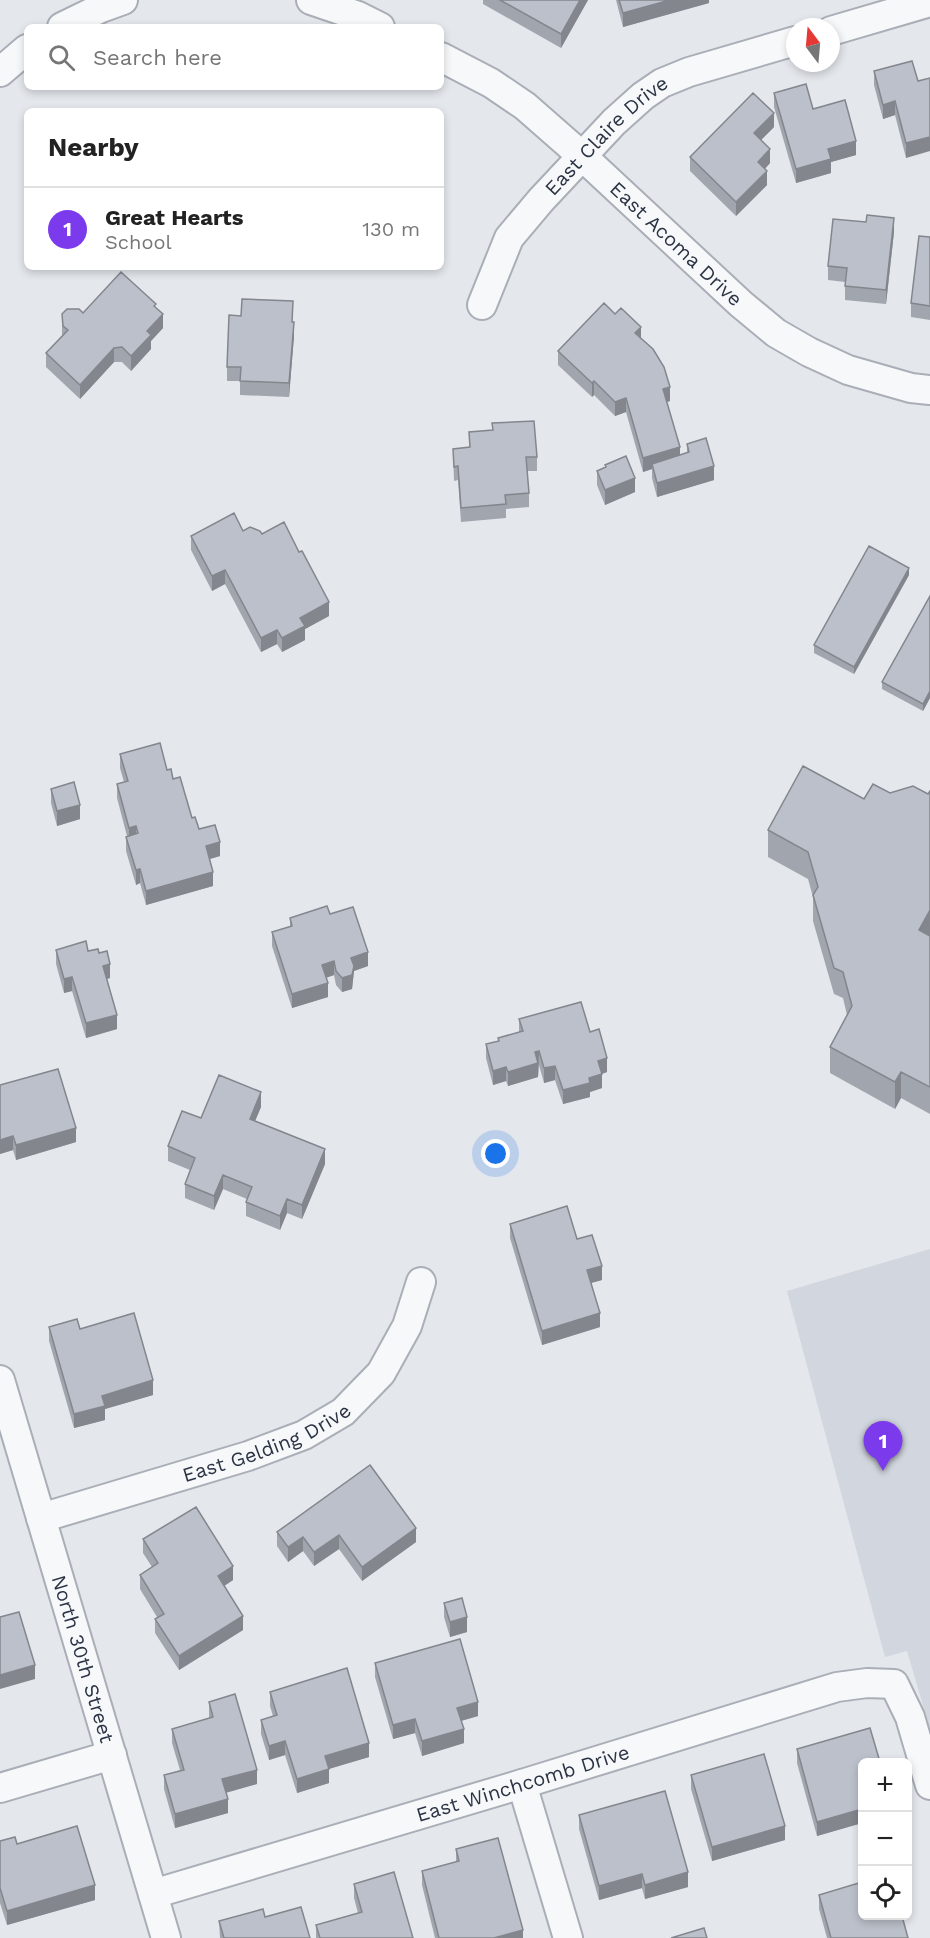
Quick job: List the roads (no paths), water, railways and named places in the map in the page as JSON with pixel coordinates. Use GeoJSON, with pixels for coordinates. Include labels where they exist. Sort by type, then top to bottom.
{"type":"FeatureCollection","features":[{"type":"Feature","properties":{"kind":"street"},"geometry":{"type":"LineString","coordinates":[[68,24],[123,0]]}},
{"type":"Feature","properties":{"kind":"street"},"geometry":{"type":"LineString","coordinates":[[840,28],[930,2]]}},
{"type":"Feature","properties":{"kind":"street"},"geometry":{"type":"LineString","coordinates":[[329,3],[374,24]]}},
{"type":"Feature","properties":{"kind":"street","name":"East Claire Drive"},"geometry":{"type":"LineString","coordinates":[[482,305],[509,238],[582,156],[643,96],[662,83],[689,72],[786,44]]}},
{"type":"Feature","properties":{"kind":"street"},"geometry":{"type":"LineString","coordinates":[[0,72],[24,52]]}},
{"type":"Feature","properties":{"kind":"street","name":"East Acoma Drive"},"geometry":{"type":"LineString","coordinates":[[444,59],[490,83],[525,106],[741,304],[776,333],[809,352],[848,370],[911,388],[930,390]]}},
{"type":"Feature","properties":{"kind":"street","name":"East Gelding Drive"},"geometry":{"type":"LineString","coordinates":[[40,1518],[249,1456],[304,1436],[343,1412],[381,1373],[407,1326],[421,1282]]}},
{"type":"Feature","properties":{"kind":"street","name":"North 30th Street"},"geometry":{"type":"LineString","coordinates":[[0,1380],[166,1938]]}},
{"type":"Feature","properties":{"kind":"street","name":"East Winchcomb Drive"},"geometry":{"type":"LineString","coordinates":[[153,1894],[837,1687],[867,1683],[894,1684],[910,1717],[930,1785]]}},
{"type":"Feature","properties":{"kind":"street"},"geometry":{"type":"LineString","coordinates":[[0,1788],[112,1755]]}},
{"type":"Feature","properties":{"kind":"street"},"geometry":{"type":"LineString","coordinates":[[522,1784],[568,1938]]}},
{"type":"Feature","properties":{"kind":"place","name":"Great Hearts"},"geometry":{"type":"Point","coordinates":[883,1471]}}]}
